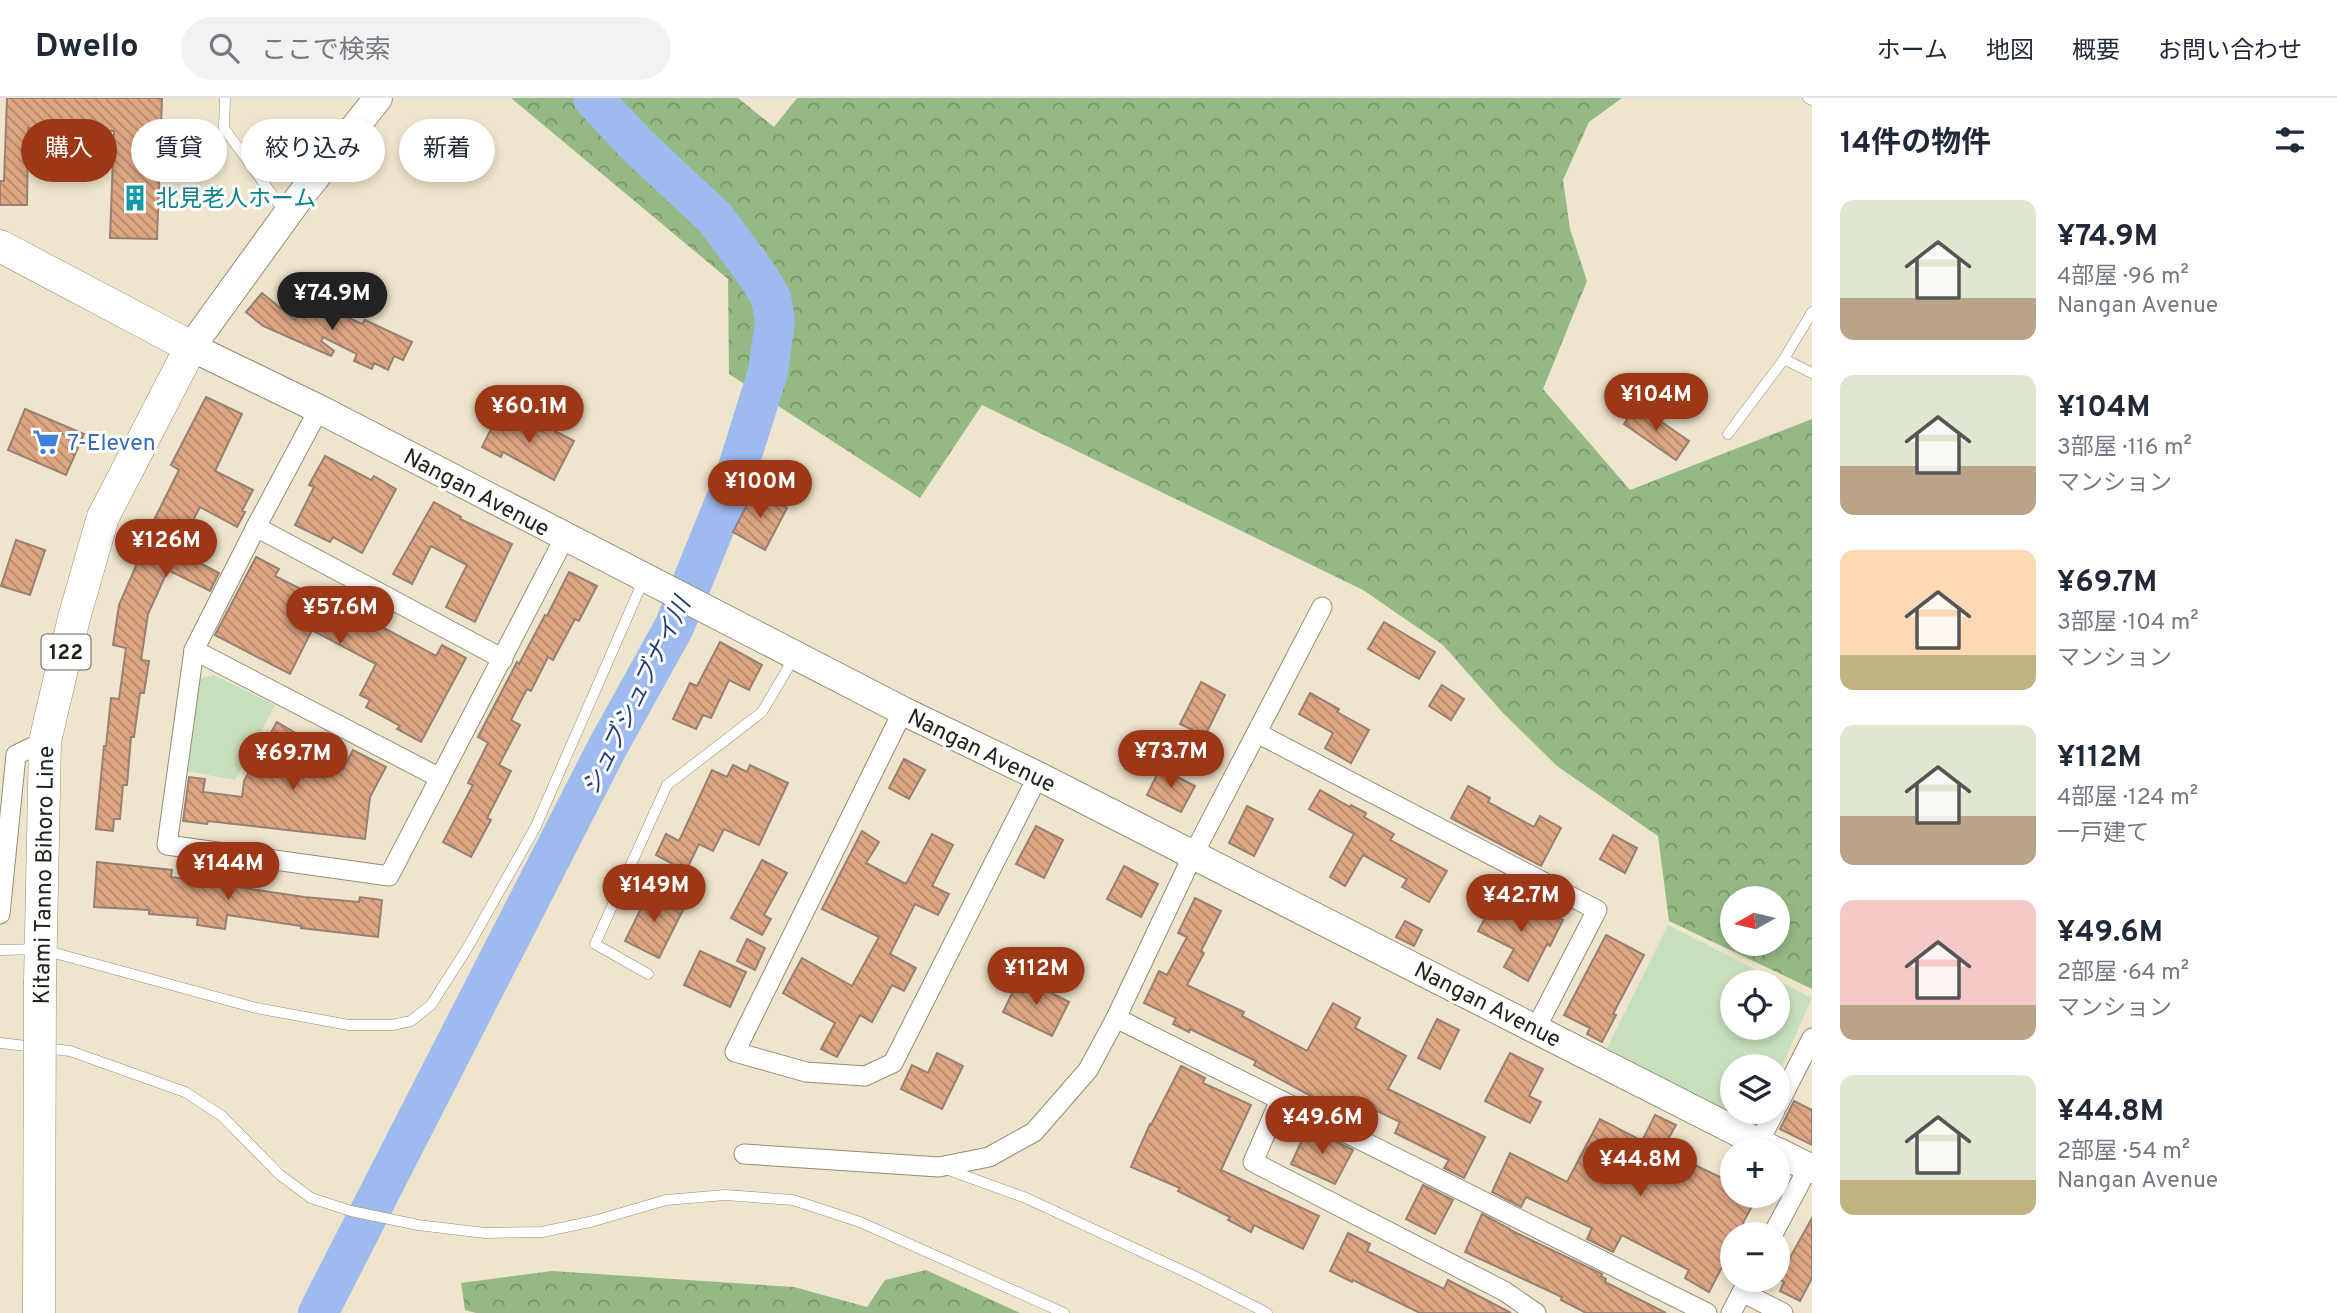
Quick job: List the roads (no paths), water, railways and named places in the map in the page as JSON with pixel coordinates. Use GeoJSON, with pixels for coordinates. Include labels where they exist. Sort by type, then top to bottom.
{"type":"FeatureCollection","features":[{"type":"Feature","properties":{"kind":"main road"},"geometry":{"type":"LineString","coordinates":[[0,246],[191,347],[287,215],[379,98]]}},
{"type":"Feature","properties":{"kind":"main road","name":"Nangan Avenue"},"geometry":{"type":"LineString","coordinates":[[191,347],[319,410],[903,711],[1038,776],[1750,1138]]}},
{"type":"Feature","properties":{"kind":"main road","name":"Kitami Tanno Bihoro Line"},"geometry":{"type":"LineString","coordinates":[[39,1313],[40,949],[46,741],[74,618],[103,517],[191,347]]}},
{"type":"Feature","properties":{"kind":"main road","name":"Nangan Avenue"},"geometry":{"type":"LineString","coordinates":[[1790,1158],[1810,1168]]}},
{"type":"Feature","properties":{"kind":"street"},"geometry":{"type":"LineString","coordinates":[[319,410],[194,650],[167,845],[389,876],[565,537]]}},
{"type":"Feature","properties":{"kind":"street"},"geometry":{"type":"LineString","coordinates":[[256,527],[503,659]]}},
{"type":"Feature","properties":{"kind":"street"},"geometry":{"type":"LineString","coordinates":[[744,1154],[939,1167],[989,1157],[1034,1132],[1088,1070],[1116,1018],[1193,855],[1322,607]]}},
{"type":"Feature","properties":{"kind":"street"},"geometry":{"type":"LineString","coordinates":[[194,650],[440,778]]}},
{"type":"Feature","properties":{"kind":"street"},"geometry":{"type":"LineString","coordinates":[[903,711],[735,1052],[817,1073],[865,1076],[893,1063],[1038,776]]}},
{"type":"Feature","properties":{"kind":"street"},"geometry":{"type":"LineString","coordinates":[[1257,733],[1597,910],[1536,1028]]}},
{"type":"Feature","properties":{"kind":"street"},"geometry":{"type":"LineString","coordinates":[[0,914],[16,755],[46,741]]}},
{"type":"Feature","properties":{"kind":"street"},"geometry":{"type":"LineString","coordinates":[[1116,1018],[1707,1313]]}},
{"type":"Feature","properties":{"kind":"street"},"geometry":{"type":"LineString","coordinates":[[1790,1081],[1812,1038]]}},
{"type":"Feature","properties":{"kind":"street"},"geometry":{"type":"LineString","coordinates":[[1280,1100],[1253,1162],[1504,1291],[1536,1313]]}},
{"type":"Feature","properties":{"kind":"street"},"geometry":{"type":"LineString","coordinates":[[1780,1222],[1810,1168]]}},
{"type":"Feature","properties":{"kind":"street"},"geometry":{"type":"LineString","coordinates":[[1731,1313],[1742,1292]]}},
{"type":"Feature","properties":{"kind":"street"},"geometry":{"type":"LineString","coordinates":[[1753,1292],[1783,1313]]}},
{"type":"Feature","properties":{"kind":"lane"},"geometry":{"type":"LineString","coordinates":[[225,98],[224,128],[287,215]]}},
{"type":"Feature","properties":{"kind":"lane"},"geometry":{"type":"LineString","coordinates":[[1728,434],[1784,359],[1812,312]]}},
{"type":"Feature","properties":{"kind":"lane"},"geometry":{"type":"LineString","coordinates":[[1784,359],[1812,373]]}},
{"type":"Feature","properties":{"kind":"lane"},"geometry":{"type":"LineString","coordinates":[[0,950],[40,949],[256,1008],[349,1025],[392,1026],[411,1021],[431,1005],[461,959],[535,828],[652,583]]}},
{"type":"Feature","properties":{"kind":"lane"},"geometry":{"type":"LineString","coordinates":[[648,974],[595,944],[667,785],[762,712],[795,655]]}},
{"type":"Feature","properties":{"kind":"lane"},"geometry":{"type":"LineString","coordinates":[[0,1043],[70,1051],[185,1091],[222,1116],[280,1175],[311,1198],[351,1211],[418,1225],[485,1233],[541,1232],[666,1200],[725,1195],[793,1200],[873,1227],[1065,1313]]}},
{"type":"Feature","properties":{"kind":"lane"},"geometry":{"type":"LineString","coordinates":[[939,1167],[1026,1198],[1267,1313]]}},
{"type":"Feature","properties":{"kind":"waterway","name":"シュブシュブナイ川"},"geometry":{"type":"LineString","coordinates":[[318,1313],[607,748],[674,627],[735,477],[768,372],[775,321],[771,298],[760,279],[716,219],[636,144],[593,98]]}},
{"type":"Feature","properties":{"kind":"place","name":"北見老人ホーム"},"geometry":{"type":"Point","coordinates":[135,198]}},
{"type":"Feature","properties":{"kind":"place","name":"7-Eleven"},"geometry":{"type":"Point","coordinates":[46,442]}}]}
